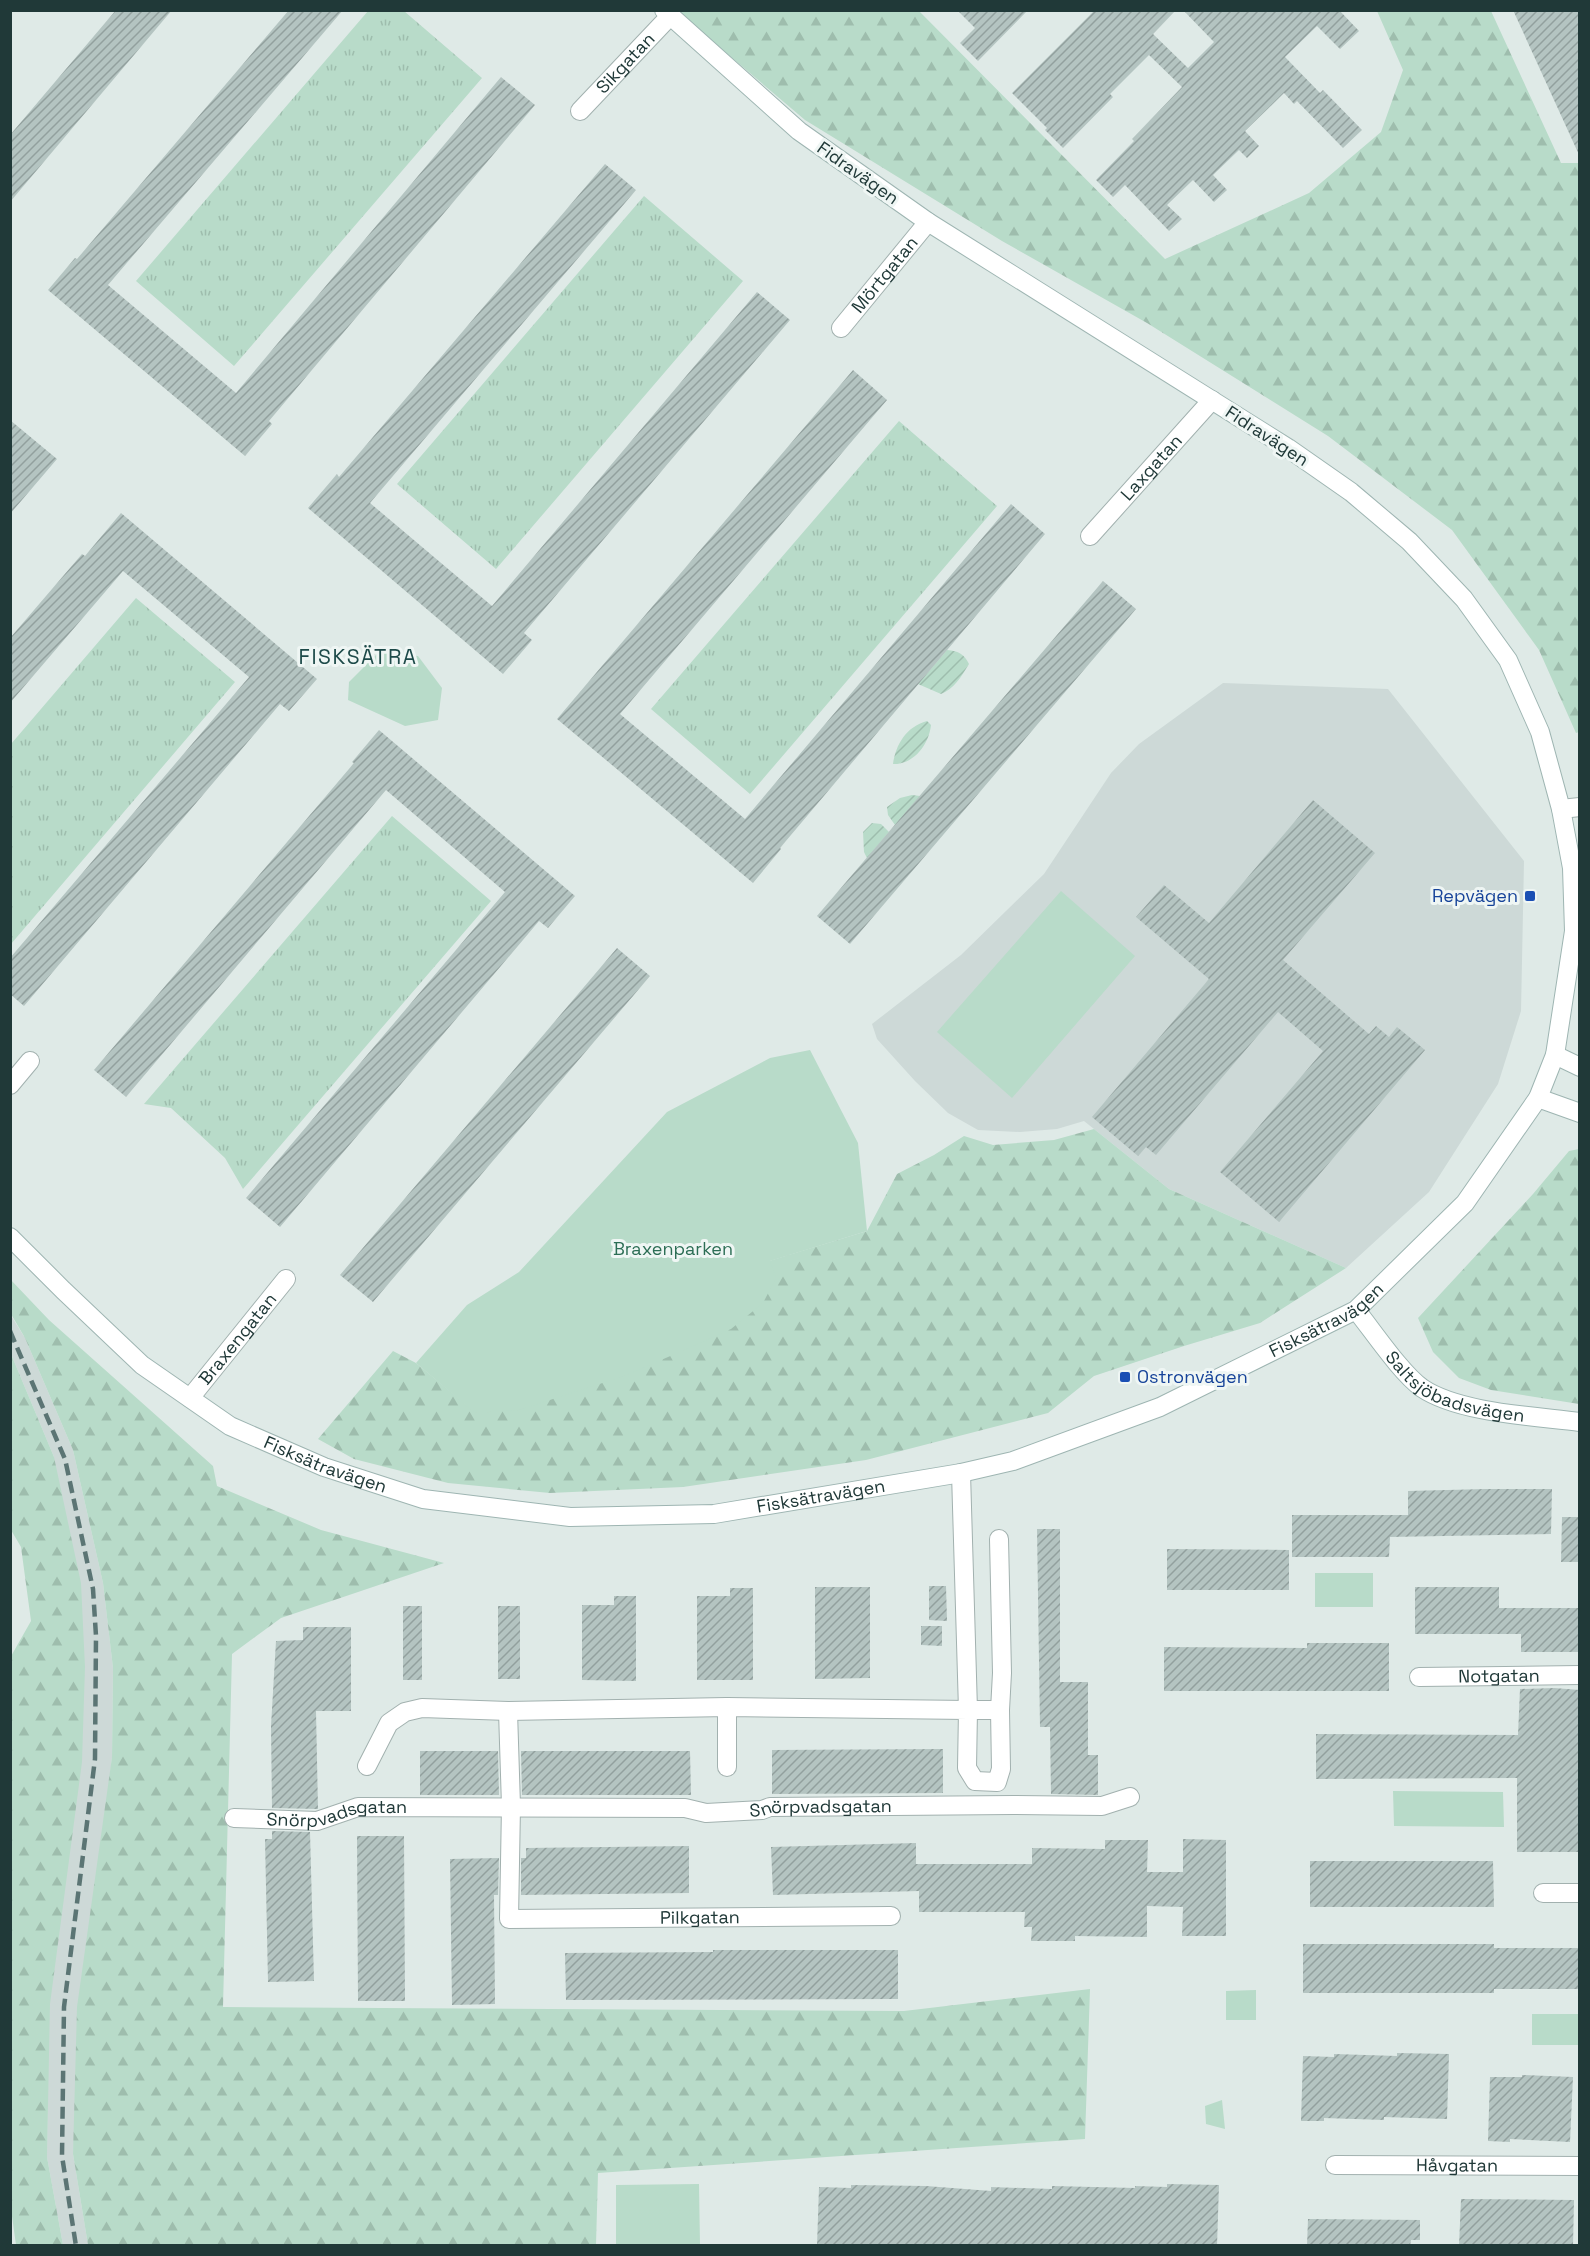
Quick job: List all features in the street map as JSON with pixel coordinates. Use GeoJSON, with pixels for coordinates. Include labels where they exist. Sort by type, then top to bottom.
{"type":"FeatureCollection","features":[{"type":"Feature","properties":{"kind":"street","name":"Sikgatan"},"geometry":{"type":"LineString","coordinates":[[579,111],[667,13]]}},
{"type":"Feature","properties":{"kind":"street","name":"Fidravägen"},"geometry":{"type":"LineString","coordinates":[[667,13],[799,131],[928,222],[1288,448],[1351,492],[1409,541],[1464,599],[1508,660],[1570,808],[1574,931],[1555,1055]]}},
{"type":"Feature","properties":{"kind":"street","name":"Mörtgatan"},"geometry":{"type":"LineString","coordinates":[[841,328],[928,222]]}},
{"type":"Feature","properties":{"kind":"street","name":"Laxgatan"},"geometry":{"type":"LineString","coordinates":[[1090,536],[1212,400]]}},
{"type":"Feature","properties":{"kind":"street"},"geometry":{"type":"LineString","coordinates":[[1555,1055],[1580,1067]]}},
{"type":"Feature","properties":{"kind":"street","name":"Fisksätravägen"},"geometry":{"type":"LineString","coordinates":[[10,1237],[142,1365],[231,1426],[324,1467],[423,1499],[570,1517],[714,1514],[961,1473],[1013,1461],[1160,1407],[1356,1310],[1465,1203],[1538,1098],[1555,1055]]}},
{"type":"Feature","properties":{"kind":"street"},"geometry":{"type":"LineString","coordinates":[[10,1085],[30,1061]]}},
{"type":"Feature","properties":{"kind":"street"},"geometry":{"type":"LineString","coordinates":[[1538,1098],[1580,1113]]}},
{"type":"Feature","properties":{"kind":"street","name":"Braxengatan"},"geometry":{"type":"LineString","coordinates":[[190,1398],[286,1279]]}},
{"type":"Feature","properties":{"kind":"street","name":"Saltsjöbadsvägen"},"geometry":{"type":"LineString","coordinates":[[1356,1310],[1397,1362],[1422,1388],[1458,1405],[1580,1422]]}},
{"type":"Feature","properties":{"kind":"street"},"geometry":{"type":"LineString","coordinates":[[961,1473],[968,1710],[967,1768],[975,1781],[981,1783],[997,1782],[1001,1769],[1002,1673],[999,1539]]}},
{"type":"Feature","properties":{"kind":"street","name":"Notgatan"},"geometry":{"type":"LineString","coordinates":[[1419,1677],[1580,1675]]}},
{"type":"Feature","properties":{"kind":"street"},"geometry":{"type":"LineString","coordinates":[[727,1707],[727,1767]]}},
{"type":"Feature","properties":{"kind":"street"},"geometry":{"type":"LineString","coordinates":[[366,1766],[389,1723],[405,1712],[422,1708],[508,1711],[727,1707],[1000,1710]]}},
{"type":"Feature","properties":{"kind":"street"},"geometry":{"type":"LineString","coordinates":[[508,1711],[511,1806]]}},
{"type":"Feature","properties":{"kind":"street","name":"Snörpvadsgatan"},"geometry":{"type":"LineString","coordinates":[[234,1818],[317,1821],[358,1807],[685,1808],[706,1813],[762,1810],[771,1807],[1102,1806],[1130,1797]]}},
{"type":"Feature","properties":{"kind":"street","name":"Pilkgatan"},"geometry":{"type":"LineString","coordinates":[[511,1806],[509,1918],[891,1916]]}},
{"type":"Feature","properties":{"kind":"street"},"geometry":{"type":"LineString","coordinates":[[1543,1893],[1580,1893]]}},
{"type":"Feature","properties":{"kind":"street","name":"Håvgatan"},"geometry":{"type":"LineString","coordinates":[[1335,2165],[1580,2166]]}},
{"type":"Feature","properties":{"kind":"shaded area"},"geometry":{"type":"Polygon","coordinates":[[[1223,683],[1388,689],[1524,861],[1521,1011],[1498,1084],[1429,1192],[1346,1268],[1169,1189],[1084,1121],[1057,1129],[1020,1132],[978,1130],[948,1113],[915,1081],[877,1039],[872,1024],[961,955],[1044,874],[1111,773],[1139,744],[1223,683]]]}},
{"type":"Feature","properties":{"kind":"shaded area"},"geometry":{"type":"Polygon","coordinates":[[[10,1314],[25,1338],[73,1450],[103,1583],[113,1668],[112,1757],[73,2154],[88,2245],[63,2245],[47,2157],[54,1457],[11,1354],[10,1314]]]}},
{"type":"Feature","properties":{"kind":"green space"},"geometry":{"type":"Polygon","coordinates":[[[368,11],[404,11],[482,78],[234,366],[136,281],[368,11]]]}},
{"type":"Feature","properties":{"kind":"green space"},"geometry":{"type":"Polygon","coordinates":[[[677,11],[919,11],[1165,259],[1309,193],[1381,132],[1403,70],[1377,11],[1491,11],[1561,163],[1579,163],[1579,732],[1576,733],[1539,650],[1452,530],[1328,436],[1147,323],[1002,241],[805,120],[677,11]]]}},
{"type":"Feature","properties":{"kind":"green space"},"geometry":{"type":"Polygon","coordinates":[[[644,196],[743,281],[496,569],[397,484],[644,196]]]}},
{"type":"Feature","properties":{"kind":"green space"},"geometry":{"type":"Polygon","coordinates":[[[899,421],[997,506],[750,794],[651,709],[899,421]]]}},
{"type":"Feature","properties":{"kind":"green space"},"geometry":{"type":"Polygon","coordinates":[[[136,598],[235,682],[11,944],[11,744],[136,598]]]}},
{"type":"Feature","properties":{"kind":"green space"},"geometry":{"type":"Polygon","coordinates":[[[947,650],[961,654],[969,664],[957,682],[941,694],[918,684],[947,650]]]}},
{"type":"Feature","properties":{"kind":"green space"},"geometry":{"type":"Polygon","coordinates":[[[379,652],[418,656],[442,688],[438,720],[405,726],[348,700],[349,682],[379,652]]]}},
{"type":"Feature","properties":{"kind":"green space"},"geometry":{"type":"Polygon","coordinates":[[[927,721],[931,725],[930,732],[919,752],[907,761],[893,764],[903,737],[913,727],[927,721]]]}},
{"type":"Feature","properties":{"kind":"green space"},"geometry":{"type":"Polygon","coordinates":[[[920,796],[895,825],[888,815],[887,807],[900,798],[920,796]]]}},
{"type":"Feature","properties":{"kind":"green space"},"geometry":{"type":"Polygon","coordinates":[[[392,816],[491,901],[243,1189],[225,1158],[171,1108],[144,1104],[392,816]]]}},
{"type":"Feature","properties":{"kind":"green space"},"geometry":{"type":"Polygon","coordinates":[[[872,823],[881,824],[889,832],[867,858],[864,852],[863,832],[872,823]]]}},
{"type":"Feature","properties":{"kind":"green space"},"geometry":{"type":"Polygon","coordinates":[[[1061,891],[1135,956],[1012,1098],[937,1032],[1061,891]]]}},
{"type":"Feature","properties":{"kind":"green space","name":"Braxenparken"},"geometry":{"type":"Polygon","coordinates":[[[810,1050],[858,1143],[867,1231],[770,1261],[776,1278],[763,1303],[731,1329],[624,1376],[519,1410],[475,1413],[416,1363],[467,1305],[519,1272],[667,1112],[770,1058],[810,1050]]]}},
{"type":"Feature","properties":{"kind":"green space"},"geometry":{"type":"Polygon","coordinates":[[[1094,1129],[1169,1189],[1346,1268],[1260,1323],[1094,1376],[1048,1413],[866,1460],[683,1487],[550,1493],[448,1483],[354,1459],[318,1439],[393,1351],[416,1363],[475,1412],[769,1261],[867,1231],[897,1174],[964,1136],[993,1145],[1054,1140],[1094,1129]]]}},
{"type":"Feature","properties":{"kind":"green space"},"geometry":{"type":"Polygon","coordinates":[[[1579,1149],[1579,1404],[1491,1390],[1459,1378],[1433,1352],[1418,1318],[1533,1194],[1569,1151],[1579,1149]]]}},
{"type":"Feature","properties":{"kind":"green space"},"geometry":{"type":"Polygon","coordinates":[[[10,1279],[49,1320],[213,1466],[217,1486],[321,1530],[444,1563],[281,1618],[232,1654],[223,2007],[904,2011],[1090,1989],[1085,2139],[598,2173],[596,2245],[88,2245],[73,2154],[77,2007],[112,1757],[113,1668],[103,1583],[73,1450],[25,1338],[11,1314],[10,1279]]]}},
{"type":"Feature","properties":{"kind":"green space"},"geometry":{"type":"Polygon","coordinates":[[[11,1354],[54,1457],[81,1583],[85,1667],[82,1762],[50,2004],[47,2157],[63,2245],[16,2245],[11,2209],[10,1658],[31,1621],[21,1547],[11,1530],[11,1354]]]}},
{"type":"Feature","properties":{"kind":"green space"},"geometry":{"type":"Polygon","coordinates":[[[1315,1573],[1373,1573],[1373,1607],[1315,1607],[1315,1573]]]}},
{"type":"Feature","properties":{"kind":"green space"},"geometry":{"type":"Polygon","coordinates":[[[1393,1791],[1503,1792],[1504,1827],[1394,1826],[1393,1791]]]}},
{"type":"Feature","properties":{"kind":"green space"},"geometry":{"type":"Polygon","coordinates":[[[1256,1990],[1256,2020],[1226,2020],[1226,1991],[1256,1990]]]}},
{"type":"Feature","properties":{"kind":"green space"},"geometry":{"type":"Polygon","coordinates":[[[1532,2014],[1579,2014],[1579,2045],[1532,2045],[1532,2014]]]}},
{"type":"Feature","properties":{"kind":"green space"},"geometry":{"type":"Polygon","coordinates":[[[1222,2100],[1225,2129],[1206,2124],[1205,2106],[1222,2100]]]}},
{"type":"Feature","properties":{"kind":"green space"},"geometry":{"type":"Polygon","coordinates":[[[699,2184],[700,2245],[616,2245],[616,2185],[699,2184]]]}},
{"type":"Feature","properties":{"kind":"building"},"geometry":{"type":"Polygon","coordinates":[[[116,10],[172,10],[10,202],[10,135],[116,10]]]}},
{"type":"Feature","properties":{"kind":"building"},"geometry":{"type":"Polygon","coordinates":[[[289,10],[343,10],[108,285],[236,393],[501,77],[535,105],[269,421],[272,424],[245,456],[48,290],[289,10]]]}},
{"type":"Feature","properties":{"kind":"building"},"geometry":{"type":"Polygon","coordinates":[[[957,10],[1028,10],[978,61],[960,43],[975,28],[957,10]]]}},
{"type":"Feature","properties":{"kind":"building"},"geometry":{"type":"Polygon","coordinates":[[[1095,10],[1176,10],[1153,34],[1188,68],[1214,42],[1183,10],[1339,10],[1359,31],[1340,49],[1317,26],[1285,57],[1320,93],[1323,90],[1362,130],[1343,148],[1297,101],[1294,104],[1284,93],[1245,131],[1259,146],[1247,158],[1239,150],[1213,175],[1227,190],[1214,202],[1193,180],[1167,205],[1182,219],[1169,231],[1125,185],[1113,197],[1096,180],[1182,87],[1149,55],[1110,94],[1113,97],[1063,148],[1045,130],[1047,128],[1012,93],[1095,10]]]}},
{"type":"Feature","properties":{"kind":"building"},"geometry":{"type":"Polygon","coordinates":[[[1513,10],[1580,10],[1580,157],[1513,10]]]}},
{"type":"Feature","properties":{"kind":"building"},"geometry":{"type":"Polygon","coordinates":[[[605,164],[636,190],[370,503],[492,606],[757,292],[790,320],[524,633],[532,640],[503,674],[308,508],[337,474],[339,477],[605,164]]]}},
{"type":"Feature","properties":{"kind":"building"},"geometry":{"type":"Polygon","coordinates":[[[853,370],[887,400],[620,714],[745,819],[1011,504],[1045,534],[753,883],[557,719],[853,370]]]}},
{"type":"Feature","properties":{"kind":"building"},"geometry":{"type":"Polygon","coordinates":[[[10,420],[57,459],[10,514],[10,420]]]}},
{"type":"Feature","properties":{"kind":"building"},"geometry":{"type":"Polygon","coordinates":[[[121,513],[317,679],[289,711],[280,704],[24,1006],[10,994],[10,958],[249,677],[123,571],[10,703],[10,638],[82,554],[85,556],[121,513]]]}},
{"type":"Feature","properties":{"kind":"building"},"geometry":{"type":"Polygon","coordinates":[[[1103,581],[1136,609],[850,944],[817,916],[1103,581]]]}},
{"type":"Feature","properties":{"kind":"building"},"geometry":{"type":"Polygon","coordinates":[[[379,730],[575,896],[548,928],[539,921],[280,1227],[246,1198],[505,892],[386,790],[126,1097],[94,1070],[354,763],[352,762],[379,730]]]}},
{"type":"Feature","properties":{"kind":"building"},"geometry":{"type":"Polygon","coordinates":[[[1313,800],[1375,853],[1283,960],[1369,1034],[1376,1026],[1389,1037],[1397,1027],[1425,1050],[1279,1222],[1220,1172],[1323,1051],[1278,1012],[1156,1155],[1146,1147],[1138,1156],[1092,1117],[1209,979],[1136,917],[1164,885],[1209,923],[1313,800]]]}},
{"type":"Feature","properties":{"kind":"building"},"geometry":{"type":"Polygon","coordinates":[[[617,948],[650,976],[373,1302],[340,1275],[617,948]]]}},
{"type":"Feature","properties":{"kind":"building"},"geometry":{"type":"Polygon","coordinates":[[[1552,1489],[1551,1534],[1390,1537],[1389,1557],[1292,1557],[1292,1515],[1408,1515],[1408,1491],[1552,1489]]]}},
{"type":"Feature","properties":{"kind":"building"},"geometry":{"type":"Polygon","coordinates":[[[1562,1517],[1580,1517],[1580,1562],[1561,1562],[1562,1517]]]}},
{"type":"Feature","properties":{"kind":"building"},"geometry":{"type":"Polygon","coordinates":[[[1037,1529],[1060,1529],[1060,1682],[1088,1682],[1088,1755],[1098,1755],[1098,1795],[1051,1794],[1050,1727],[1040,1727],[1037,1529]]]}},
{"type":"Feature","properties":{"kind":"building"},"geometry":{"type":"Polygon","coordinates":[[[1167,1549],[1289,1550],[1289,1590],[1167,1590],[1167,1549]]]}},
{"type":"Feature","properties":{"kind":"building"},"geometry":{"type":"Polygon","coordinates":[[[929,1586],[946,1586],[947,1621],[929,1620],[929,1586]]]}},
{"type":"Feature","properties":{"kind":"building"},"geometry":{"type":"Polygon","coordinates":[[[815,1587],[870,1587],[870,1678],[815,1679],[815,1587]]]}},
{"type":"Feature","properties":{"kind":"building"},"geometry":{"type":"Polygon","coordinates":[[[1415,1587],[1499,1587],[1499,1608],[1580,1608],[1580,1652],[1521,1652],[1521,1634],[1415,1634],[1415,1587]]]}},
{"type":"Feature","properties":{"kind":"building"},"geometry":{"type":"Polygon","coordinates":[[[730,1588],[753,1588],[753,1680],[697,1680],[697,1596],[730,1596],[730,1588]]]}},
{"type":"Feature","properties":{"kind":"building"},"geometry":{"type":"Polygon","coordinates":[[[614,1596],[636,1596],[636,1681],[582,1680],[582,1605],[614,1605],[614,1596]]]}},
{"type":"Feature","properties":{"kind":"building"},"geometry":{"type":"Polygon","coordinates":[[[403,1606],[422,1606],[422,1680],[403,1680],[403,1606]]]}},
{"type":"Feature","properties":{"kind":"building"},"geometry":{"type":"Polygon","coordinates":[[[498,1606],[520,1606],[520,1679],[498,1679],[498,1606]]]}},
{"type":"Feature","properties":{"kind":"building"},"geometry":{"type":"Polygon","coordinates":[[[921,1626],[942,1626],[942,1646],[921,1645],[921,1626]]]}},
{"type":"Feature","properties":{"kind":"building"},"geometry":{"type":"Polygon","coordinates":[[[303,1627],[351,1627],[351,1711],[316,1711],[318,1809],[272,1808],[271,1726],[276,1641],[303,1640],[303,1627]]]}},
{"type":"Feature","properties":{"kind":"building"},"geometry":{"type":"Polygon","coordinates":[[[1307,1643],[1389,1643],[1389,1691],[1164,1691],[1164,1647],[1307,1648],[1307,1643]]]}},
{"type":"Feature","properties":{"kind":"building"},"geometry":{"type":"Polygon","coordinates":[[[1520,1689],[1580,1690],[1580,1852],[1517,1852],[1517,1778],[1316,1779],[1316,1734],[1518,1735],[1520,1689]]]}},
{"type":"Feature","properties":{"kind":"building"},"geometry":{"type":"Polygon","coordinates":[[[943,1749],[943,1793],[772,1794],[772,1750],[943,1749]]]}},
{"type":"Feature","properties":{"kind":"building"},"geometry":{"type":"Polygon","coordinates":[[[420,1751],[498,1751],[499,1795],[420,1795],[420,1751]]]}},
{"type":"Feature","properties":{"kind":"building"},"geometry":{"type":"Polygon","coordinates":[[[521,1751],[690,1751],[691,1795],[522,1795],[521,1751]]]}},
{"type":"Feature","properties":{"kind":"building"},"geometry":{"type":"Polygon","coordinates":[[[272,1831],[310,1832],[314,1981],[268,1982],[265,1839],[272,1839],[272,1831]]]}},
{"type":"Feature","properties":{"kind":"building"},"geometry":{"type":"Polygon","coordinates":[[[357,1836],[404,1836],[405,2001],[358,2001],[357,1836]]]}},
{"type":"Feature","properties":{"kind":"building"},"geometry":{"type":"Polygon","coordinates":[[[1183,1839],[1226,1840],[1226,1936],[1182,1936],[1183,1907],[1147,1906],[1147,1937],[1075,1936],[1075,1941],[1031,1941],[1032,1927],[1024,1927],[1025,1912],[919,1912],[919,1891],[773,1895],[771,1847],[916,1843],[916,1864],[1032,1864],[1032,1848],[1105,1849],[1105,1840],[1148,1840],[1147,1872],[1183,1872],[1183,1839]]]}},
{"type":"Feature","properties":{"kind":"building"},"geometry":{"type":"Polygon","coordinates":[[[689,1846],[689,1893],[521,1895],[521,1858],[526,1858],[526,1848],[689,1846]]]}},
{"type":"Feature","properties":{"kind":"building"},"geometry":{"type":"Polygon","coordinates":[[[499,1858],[498,1895],[494,1895],[495,2004],[452,2005],[450,1859],[499,1858]]]}},
{"type":"Feature","properties":{"kind":"building"},"geometry":{"type":"Polygon","coordinates":[[[1310,1861],[1493,1861],[1494,1907],[1310,1907],[1310,1861]]]}},
{"type":"Feature","properties":{"kind":"building"},"geometry":{"type":"Polygon","coordinates":[[[1303,1944],[1494,1944],[1494,1948],[1580,1948],[1580,1989],[1494,1989],[1494,1993],[1303,1993],[1303,1944]]]}},
{"type":"Feature","properties":{"kind":"building"},"geometry":{"type":"Polygon","coordinates":[[[713,1950],[898,1950],[898,1999],[566,2000],[565,1953],[713,1952],[713,1950]]]}},
{"type":"Feature","properties":{"kind":"building"},"geometry":{"type":"Polygon","coordinates":[[[1397,2053],[1449,2054],[1447,2119],[1384,2117],[1384,2120],[1324,2118],[1324,2121],[1301,2121],[1303,2056],[1334,2057],[1334,2054],[1397,2056],[1397,2053]]]}},
{"type":"Feature","properties":{"kind":"building"},"geometry":{"type":"Polygon","coordinates":[[[1522,2075],[1573,2077],[1570,2142],[1510,2139],[1510,2142],[1488,2141],[1490,2077],[1522,2077],[1522,2075]]]}},
{"type":"Feature","properties":{"kind":"building"},"geometry":{"type":"Polygon","coordinates":[[[1167,2184],[1219,2185],[1217,2246],[817,2246],[819,2187],[926,2186],[991,2191],[991,2187],[1135,2188],[1135,2186],[1167,2187],[1167,2184]]]}},
{"type":"Feature","properties":{"kind":"building"},"geometry":{"type":"Polygon","coordinates":[[[1461,2199],[1574,2200],[1573,2246],[1459,2246],[1461,2199]]]}},
{"type":"Feature","properties":{"kind":"building"},"geometry":{"type":"Polygon","coordinates":[[[1308,2219],[1420,2220],[1420,2240],[1411,2240],[1410,2246],[1307,2246],[1308,2219]]]}},
{"type":"Feature","properties":{"kind":"railway"},"geometry":{"type":"LineString","coordinates":[[10,1331],[65,1459],[93,1589],[96,1636],[95,1759],[64,2007],[62,2156],[76,2246]]}},
{"type":"Feature","properties":{"kind":"place","name":"Repvägen"},"geometry":{"type":"Point","coordinates":[1530,896]}},
{"type":"Feature","properties":{"kind":"place","name":"Ostronvägen"},"geometry":{"type":"Point","coordinates":[1125,1377]}},
{"type":"Feature","properties":{"kind":"district","name":"FISKSÄTRA"},"geometry":{"type":"Point","coordinates":[358,657]}}]}
